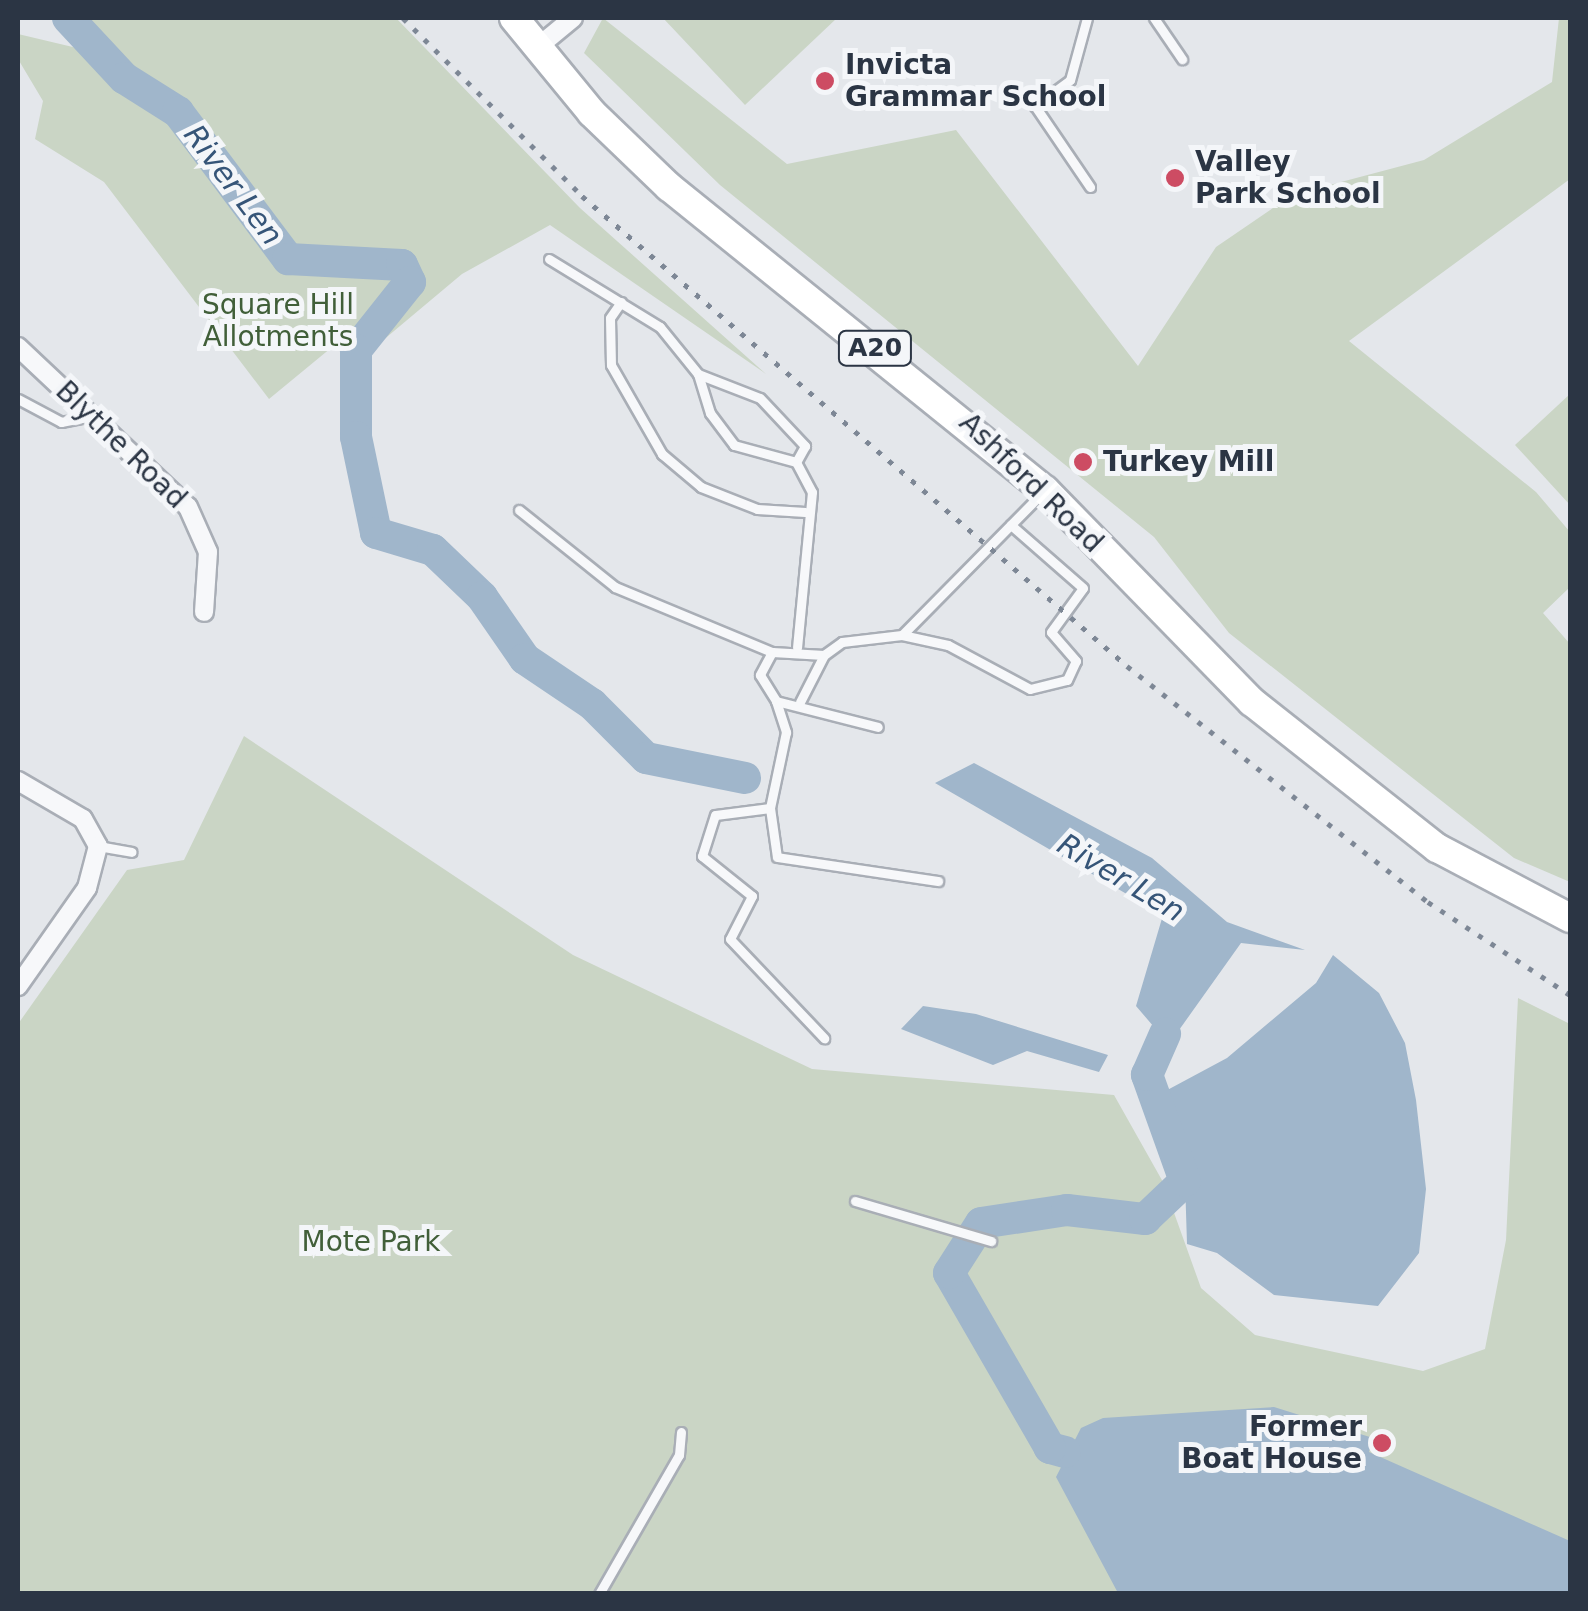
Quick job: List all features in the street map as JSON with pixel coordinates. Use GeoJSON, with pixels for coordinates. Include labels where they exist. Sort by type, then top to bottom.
{"type":"FeatureCollection","features":[{"type":"Feature","properties":{"kind":"main road","name":"Ashford Road"},"geometry":{"type":"LineString","coordinates":[[514,18],[669,187],[1046,490],[1252,702],[1436,848],[1570,918]]}},
{"type":"Feature","properties":{"kind":"street"},"geometry":{"type":"LineString","coordinates":[[539,46],[573,18]]}},
{"type":"Feature","properties":{"kind":"street","name":"Blythe Road"},"geometry":{"type":"LineString","coordinates":[[18,348],[92,416],[201,529],[211,574],[204,612]]}},
{"type":"Feature","properties":{"kind":"street"},"geometry":{"type":"LineString","coordinates":[[18,780],[84,820],[98,846],[86,888],[18,986]]}},
{"type":"Feature","properties":{"kind":"lane"},"geometry":{"type":"LineString","coordinates":[[1087,18],[1070,80],[1036,106],[1090,187]]}},
{"type":"Feature","properties":{"kind":"lane"},"geometry":{"type":"LineString","coordinates":[[1154,18],[1182,59]]}},
{"type":"Feature","properties":{"kind":"lane"},"geometry":{"type":"LineString","coordinates":[[550,259],[660,327],[698,374],[734,445],[796,462],[812,492],[805,512],[797,647]]}},
{"type":"Feature","properties":{"kind":"lane"},"geometry":{"type":"LineString","coordinates":[[621,302],[610,318],[611,365],[662,454],[700,486],[757,510],[805,512]]}},
{"type":"Feature","properties":{"kind":"lane"},"geometry":{"type":"LineString","coordinates":[[698,374],[760,398],[804,446],[796,462]]}},
{"type":"Feature","properties":{"kind":"lane"},"geometry":{"type":"LineString","coordinates":[[18,399],[61,422],[92,416]]}},
{"type":"Feature","properties":{"kind":"lane"},"geometry":{"type":"LineString","coordinates":[[902,635],[1046,490]]}},
{"type":"Feature","properties":{"kind":"lane"},"geometry":{"type":"LineString","coordinates":[[519,510],[615,587],[772,652],[797,647],[824,655]]}},
{"type":"Feature","properties":{"kind":"lane"},"geometry":{"type":"LineString","coordinates":[[800,702],[824,655],[842,642],[902,635],[948,644],[1030,689],[1067,680],[1076,662],[1051,632],[1083,588],[1011,525]]}},
{"type":"Feature","properties":{"kind":"lane"},"geometry":{"type":"LineString","coordinates":[[772,652],[760,675],[776,701],[786,732],[770,808],[777,857],[938,881]]}},
{"type":"Feature","properties":{"kind":"lane"},"geometry":{"type":"LineString","coordinates":[[776,701],[800,702],[819,717],[878,727]]}},
{"type":"Feature","properties":{"kind":"lane"},"geometry":{"type":"LineString","coordinates":[[770,808],[714,815],[702,856],[752,896],[730,939],[824,1038]]}},
{"type":"Feature","properties":{"kind":"lane"},"geometry":{"type":"LineString","coordinates":[[98,846],[131,852]]}},
{"type":"Feature","properties":{"kind":"lane"},"geometry":{"type":"LineString","coordinates":[[855,1201],[991,1242]]}},
{"type":"Feature","properties":{"kind":"lane"},"geometry":{"type":"LineString","coordinates":[[599,1594],[679,1456],[680,1432]]}},
{"type":"Feature","properties":{"kind":"green space","name":"Square Hill Allotments"},"geometry":{"type":"Polygon","coordinates":[[[74,18],[396,18],[580,208],[766,374],[550,225],[462,274],[363,357],[337,343],[269,399],[104,182],[35,139],[43,101],[18,59],[18,34],[77,48],[138,91],[74,18]]]}},
{"type":"Feature","properties":{"kind":"green space"},"geometry":{"type":"Polygon","coordinates":[[[603,18],[787,164],[956,130],[1138,366],[1216,247],[1292,195],[1424,160],[1552,82],[1559,18],[1570,18],[1570,179],[1349,341],[1536,492],[1570,532],[1570,587],[1543,613],[1570,644],[1570,882],[1514,858],[1229,633],[1154,537],[720,185],[584,53],[603,18]]]}},
{"type":"Feature","properties":{"kind":"green space"},"geometry":{"type":"Polygon","coordinates":[[[663,18],[837,18],[745,105],[663,18]]]}},
{"type":"Feature","properties":{"kind":"green space"},"geometry":{"type":"Polygon","coordinates":[[[1570,394],[1570,505],[1515,445],[1570,394]]]}},
{"type":"Feature","properties":{"kind":"green space","name":"Mote Park"},"geometry":{"type":"Polygon","coordinates":[[[244,736],[573,955],[812,1069],[1114,1095],[1163,1182],[1201,1288],[1255,1335],[1423,1371],[1485,1349],[1506,1240],[1518,998],[1570,1024],[1570,1593],[18,1594],[18,1024],[127,870],[184,860],[244,736]]]}},
{"type":"Feature","properties":{"kind":"water"},"geometry":{"type":"Polygon","coordinates":[[[974,763],[1152,858],[1227,922],[1305,950],[1241,943],[1147,1075],[1136,1072],[1160,1034],[1136,1006],[1163,915],[935,783],[974,763]]]}},
{"type":"Feature","properties":{"kind":"water"},"geometry":{"type":"Polygon","coordinates":[[[1333,955],[1379,993],[1405,1043],[1416,1100],[1426,1189],[1419,1253],[1378,1306],[1274,1295],[1217,1253],[1187,1244],[1185,1181],[1153,1110],[1158,1095],[1227,1058],[1316,983],[1333,955]]]}},
{"type":"Feature","properties":{"kind":"water"},"geometry":{"type":"Polygon","coordinates":[[[923,1006],[976,1014],[1108,1055],[1099,1072],[1027,1051],[993,1065],[901,1029],[923,1006]]]}},
{"type":"Feature","properties":{"kind":"water"},"geometry":{"type":"Polygon","coordinates":[[[1274,1407],[1373,1438],[1369,1452],[1570,1541],[1570,1593],[1118,1593],[1056,1477],[1081,1428],[1103,1418],[1274,1407]]]}},
{"type":"Feature","properties":{"kind":"waterway","name":"River Len"},"geometry":{"type":"LineString","coordinates":[[68,18],[124,78],[178,112],[288,259],[402,265],[410,282],[356,350],[356,437],[376,533],[433,550],[482,597],[525,659],[592,704],[646,758],[745,778]]}},
{"type":"Feature","properties":{"kind":"waterway","name":"River Len"},"geometry":{"type":"LineString","coordinates":[[1065,1452],[1050,1448],[949,1273],[981,1223],[1067,1210],[1145,1219],[1185,1181],[1147,1075],[1165,1034]]}},
{"type":"Feature","properties":{"kind":"railway"},"geometry":{"type":"LineString","coordinates":[[403,18],[582,196],[1127,666],[1428,902],[1570,995]]}},
{"type":"Feature","properties":{"kind":"place","name":"Invicta Grammar School"},"geometry":{"type":"Point","coordinates":[825,81]}},
{"type":"Feature","properties":{"kind":"place","name":"Valley Park School"},"geometry":{"type":"Point","coordinates":[1175,178]}},
{"type":"Feature","properties":{"kind":"place","name":"Turkey Mill"},"geometry":{"type":"Point","coordinates":[1083,462]}},
{"type":"Feature","properties":{"kind":"place","name":"Former Boat House"},"geometry":{"type":"Point","coordinates":[1382,1443]}}]}
